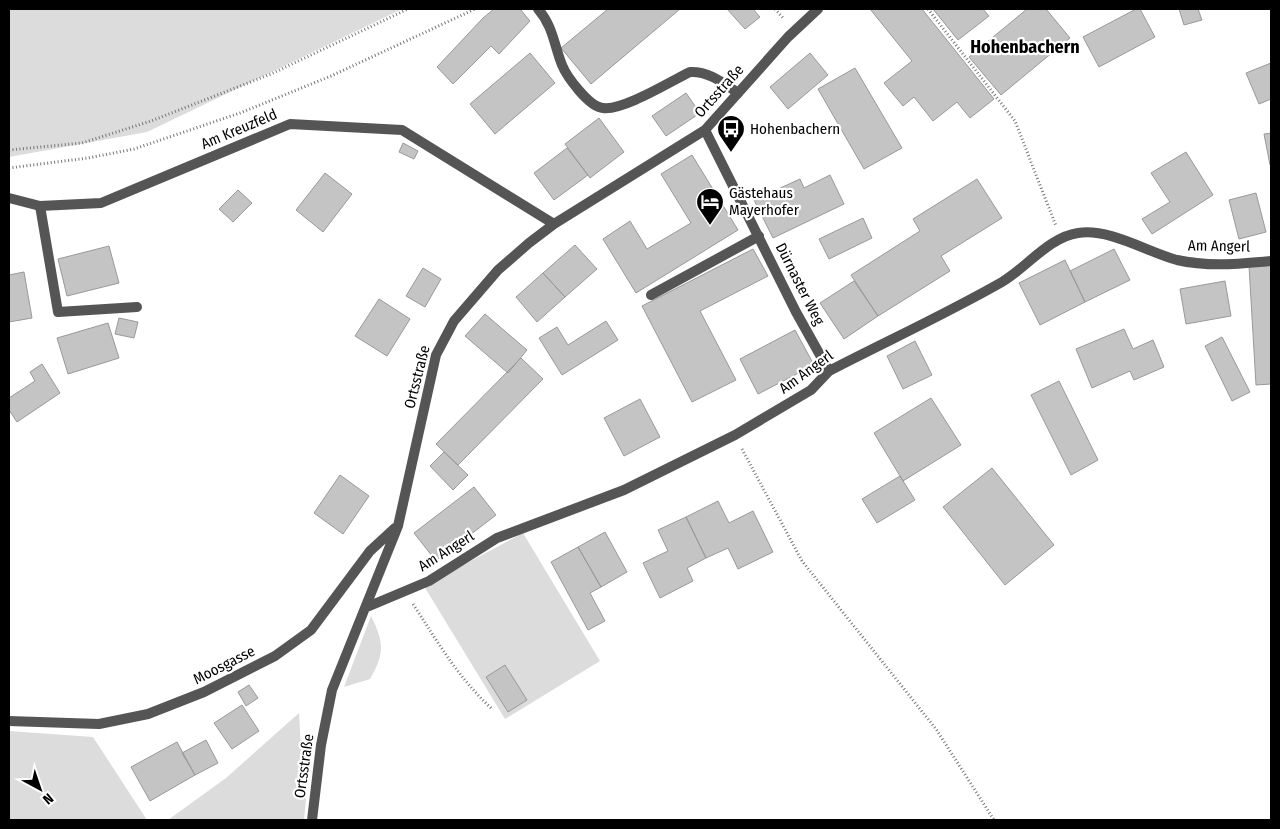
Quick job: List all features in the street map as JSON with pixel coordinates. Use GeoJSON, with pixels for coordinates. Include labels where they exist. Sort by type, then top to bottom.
{"type":"FeatureCollection","features":[{"type":"Feature","properties":{"kind":"street"},"geometry":{"type":"LineString","coordinates":[[538,9],[548,21],[565,72],[588,101],[602,108],[627,104],[690,72],[699,71],[712,76],[738,93]]}},
{"type":"Feature","properties":{"kind":"street","name":"Ortsstraße"},"geometry":{"type":"LineString","coordinates":[[312,820],[321,745],[332,690],[398,526],[411,475],[432,370],[442,340],[454,321],[498,270],[554,224],[704,130],[788,37],[818,9]]}},
{"type":"Feature","properties":{"kind":"street","name":"Am Kreuzfeld"},"geometry":{"type":"LineString","coordinates":[[9,198],[40,206],[101,203],[290,124],[402,130],[554,224]]}},
{"type":"Feature","properties":{"kind":"street","name":"Dürnaster Weg"},"geometry":{"type":"LineString","coordinates":[[704,130],[796,312],[829,371]]}},
{"type":"Feature","properties":{"kind":"street"},"geometry":{"type":"LineString","coordinates":[[40,206],[58,312],[137,306]]}},
{"type":"Feature","properties":{"kind":"street","name":"Am Angerl"},"geometry":{"type":"LineString","coordinates":[[367,607],[429,581],[498,538],[624,490],[735,435],[811,390],[829,371],[1002,282],[1061,238],[1078,232],[1100,234],[1178,260],[1205,264],[1271,261]]}},
{"type":"Feature","properties":{"kind":"street"},"geometry":{"type":"LineString","coordinates":[[651,295],[759,236]]}},
{"type":"Feature","properties":{"kind":"street","name":"Moosgasse"},"geometry":{"type":"LineString","coordinates":[[9,721],[100,724],[148,714],[204,692],[274,656],[311,630],[370,551],[398,526]]}},
{"type":"Feature","properties":{"kind":"path"},"geometry":{"type":"LineString","coordinates":[[9,150],[82,143],[151,121],[271,74],[408,9]]}},
{"type":"Feature","properties":{"kind":"path"},"geometry":{"type":"LineString","coordinates":[[9,168],[88,158],[134,149],[240,112],[331,76],[476,9]]}},
{"type":"Feature","properties":{"kind":"path"},"geometry":{"type":"LineString","coordinates":[[928,9],[1015,122],[1061,238]]}},
{"type":"Feature","properties":{"kind":"path"},"geometry":{"type":"LineString","coordinates":[[735,435],[802,562],[936,729],[994,820]]}},
{"type":"Feature","properties":{"kind":"path"},"geometry":{"type":"LineString","coordinates":[[405,590],[455,671],[470,689],[492,709]]}},
{"type":"Feature","properties":{"kind":"shaded area"},"geometry":{"type":"Polygon","coordinates":[[[9,9],[402,9],[147,132],[9,157],[9,9]]]}},
{"type":"Feature","properties":{"kind":"shaded area"},"geometry":{"type":"Polygon","coordinates":[[[523,533],[600,661],[505,719],[424,586],[523,533]]]}},
{"type":"Feature","properties":{"kind":"shaded area"},"geometry":{"type":"Polygon","coordinates":[[[371,616],[378,633],[381,648],[375,670],[370,679],[344,687],[371,616]]]}},
{"type":"Feature","properties":{"kind":"shaded area"},"geometry":{"type":"Polygon","coordinates":[[[299,713],[301,748],[311,749],[304,820],[168,820],[226,778],[299,713]]]}},
{"type":"Feature","properties":{"kind":"shaded area"},"geometry":{"type":"Polygon","coordinates":[[[9,731],[93,737],[147,820],[9,820],[9,731]]]}},
{"type":"Feature","properties":{"kind":"building"},"geometry":{"type":"Polygon","coordinates":[[[494,9],[520,9],[530,21],[499,54],[491,46],[453,84],[437,67],[483,18],[494,9]]]}},
{"type":"Feature","properties":{"kind":"building"},"geometry":{"type":"Polygon","coordinates":[[[608,9],[680,9],[591,84],[561,48],[608,9]]]}},
{"type":"Feature","properties":{"kind":"building"},"geometry":{"type":"Polygon","coordinates":[[[727,9],[753,9],[760,17],[745,29],[727,9]]]}},
{"type":"Feature","properties":{"kind":"building"},"geometry":{"type":"Polygon","coordinates":[[[870,9],[922,9],[994,99],[970,118],[957,102],[933,121],[914,97],[903,106],[884,83],[912,61],[870,9]]]}},
{"type":"Feature","properties":{"kind":"building"},"geometry":{"type":"Polygon","coordinates":[[[933,9],[983,9],[989,16],[958,40],[933,9]]]}},
{"type":"Feature","properties":{"kind":"building"},"geometry":{"type":"Polygon","coordinates":[[[1027,9],[1046,9],[1070,38],[1001,95],[969,57],[1027,9]]]}},
{"type":"Feature","properties":{"kind":"building"},"geometry":{"type":"Polygon","coordinates":[[[1136,9],[1140,9],[1155,37],[1099,67],[1083,37],[1136,9]]]}},
{"type":"Feature","properties":{"kind":"building"},"geometry":{"type":"Polygon","coordinates":[[[1179,9],[1198,9],[1202,20],[1184,25],[1179,9]]]}},
{"type":"Feature","properties":{"kind":"building"},"geometry":{"type":"Polygon","coordinates":[[[530,53],[555,83],[495,134],[470,104],[530,53]]]}},
{"type":"Feature","properties":{"kind":"building"},"geometry":{"type":"Polygon","coordinates":[[[810,53],[828,75],[788,109],[770,87],[810,53]]]}},
{"type":"Feature","properties":{"kind":"building"},"geometry":{"type":"Polygon","coordinates":[[[1271,63],[1271,99],[1259,104],[1246,73],[1271,63]]]}},
{"type":"Feature","properties":{"kind":"building"},"geometry":{"type":"Polygon","coordinates":[[[855,68],[902,148],[864,169],[818,89],[855,68]]]}},
{"type":"Feature","properties":{"kind":"building"},"geometry":{"type":"Polygon","coordinates":[[[686,93],[700,113],[666,136],[652,116],[686,93]]]}},
{"type":"Feature","properties":{"kind":"building"},"geometry":{"type":"Polygon","coordinates":[[[599,118],[624,152],[590,178],[565,144],[599,118]]]}},
{"type":"Feature","properties":{"kind":"building"},"geometry":{"type":"Polygon","coordinates":[[[1271,133],[1271,165],[1270,165],[1264,134],[1271,133]]]}},
{"type":"Feature","properties":{"kind":"building"},"geometry":{"type":"Polygon","coordinates":[[[403,143],[418,151],[414,159],[399,152],[403,143]]]}},
{"type":"Feature","properties":{"kind":"building"},"geometry":{"type":"Polygon","coordinates":[[[567,148],[588,175],[554,200],[534,173],[567,148]]]}},
{"type":"Feature","properties":{"kind":"building"},"geometry":{"type":"Polygon","coordinates":[[[1186,152],[1213,195],[1152,234],[1142,219],[1170,202],[1151,173],[1186,152]]]}},
{"type":"Feature","properties":{"kind":"building","name":"Gästehaus Mayerhofer"},"geometry":{"type":"Polygon","coordinates":[[[692,155],[738,230],[636,293],[603,239],[630,221],[647,249],[691,223],[661,174],[692,155]]]}},
{"type":"Feature","properties":{"kind":"building"},"geometry":{"type":"Polygon","coordinates":[[[325,173],[352,194],[323,232],[296,210],[325,173]]]}},
{"type":"Feature","properties":{"kind":"building"},"geometry":{"type":"Polygon","coordinates":[[[830,175],[844,204],[773,238],[754,200],[800,179],[804,188],[830,175]]]}},
{"type":"Feature","properties":{"kind":"building"},"geometry":{"type":"Polygon","coordinates":[[[977,179],[1002,218],[941,256],[950,271],[878,316],[851,275],[920,231],[913,219],[977,179]]]}},
{"type":"Feature","properties":{"kind":"building"},"geometry":{"type":"Polygon","coordinates":[[[238,190],[252,203],[233,222],[219,209],[238,190]]]}},
{"type":"Feature","properties":{"kind":"building"},"geometry":{"type":"Polygon","coordinates":[[[1256,193],[1266,232],[1239,239],[1229,200],[1256,193]]]}},
{"type":"Feature","properties":{"kind":"building"},"geometry":{"type":"Polygon","coordinates":[[[863,218],[872,238],[829,259],[819,239],[863,218]]]}},
{"type":"Feature","properties":{"kind":"building"},"geometry":{"type":"Polygon","coordinates":[[[575,245],[597,269],[565,297],[543,273],[575,245]]]}},
{"type":"Feature","properties":{"kind":"building"},"geometry":{"type":"Polygon","coordinates":[[[109,246],[119,283],[67,296],[58,259],[109,246]]]}},
{"type":"Feature","properties":{"kind":"building"},"geometry":{"type":"Polygon","coordinates":[[[753,249],[768,276],[700,311],[736,380],[692,402],[642,306],[753,249]]]}},
{"type":"Feature","properties":{"kind":"building"},"geometry":{"type":"Polygon","coordinates":[[[1114,249],[1130,280],[1085,302],[1070,271],[1114,249]]]}},
{"type":"Feature","properties":{"kind":"building"},"geometry":{"type":"Polygon","coordinates":[[[1065,260],[1085,302],[1040,325],[1019,283],[1065,260]]]}},
{"type":"Feature","properties":{"kind":"building"},"geometry":{"type":"Polygon","coordinates":[[[1271,265],[1271,384],[1256,385],[1249,266],[1271,265]]]}},
{"type":"Feature","properties":{"kind":"building"},"geometry":{"type":"Polygon","coordinates":[[[423,268],[441,279],[425,307],[406,296],[423,268]]]}},
{"type":"Feature","properties":{"kind":"building"},"geometry":{"type":"Polygon","coordinates":[[[24,272],[32,318],[9,322],[9,275],[24,272]]]}},
{"type":"Feature","properties":{"kind":"building"},"geometry":{"type":"Polygon","coordinates":[[[543,273],[565,297],[537,322],[516,297],[543,273]]]}},
{"type":"Feature","properties":{"kind":"building"},"geometry":{"type":"Polygon","coordinates":[[[854,281],[878,316],[844,339],[820,303],[854,281]]]}},
{"type":"Feature","properties":{"kind":"building"},"geometry":{"type":"Polygon","coordinates":[[[1225,281],[1231,316],[1186,324],[1180,289],[1225,281]]]}},
{"type":"Feature","properties":{"kind":"building"},"geometry":{"type":"Polygon","coordinates":[[[379,299],[410,319],[387,356],[355,336],[379,299]]]}},
{"type":"Feature","properties":{"kind":"building"},"geometry":{"type":"Polygon","coordinates":[[[485,314],[527,350],[508,373],[465,336],[485,314]]]}},
{"type":"Feature","properties":{"kind":"building"},"geometry":{"type":"Polygon","coordinates":[[[119,318],[138,322],[134,338],[115,334],[119,318]]]}},
{"type":"Feature","properties":{"kind":"building"},"geometry":{"type":"Polygon","coordinates":[[[606,321],[618,340],[562,375],[539,338],[557,327],[568,345],[606,321]]]}},
{"type":"Feature","properties":{"kind":"building"},"geometry":{"type":"Polygon","coordinates":[[[108,323],[119,358],[68,374],[57,338],[108,323]]]}},
{"type":"Feature","properties":{"kind":"building"},"geometry":{"type":"Polygon","coordinates":[[[1124,329],[1133,349],[1153,340],[1164,367],[1134,380],[1130,371],[1092,388],[1076,349],[1124,329]]]}},
{"type":"Feature","properties":{"kind":"building"},"geometry":{"type":"Polygon","coordinates":[[[795,330],[814,365],[758,394],[740,359],[795,330]]]}},
{"type":"Feature","properties":{"kind":"building"},"geometry":{"type":"Polygon","coordinates":[[[1222,337],[1250,392],[1232,401],[1205,346],[1222,337]]]}},
{"type":"Feature","properties":{"kind":"building"},"geometry":{"type":"Polygon","coordinates":[[[915,341],[932,375],[903,389],[887,356],[915,341]]]}},
{"type":"Feature","properties":{"kind":"building"},"geometry":{"type":"Polygon","coordinates":[[[521,358],[543,379],[458,465],[436,444],[521,358]]]}},
{"type":"Feature","properties":{"kind":"building"},"geometry":{"type":"Polygon","coordinates":[[[42,364],[60,393],[17,422],[9,410],[9,398],[35,381],[30,372],[42,364]]]}},
{"type":"Feature","properties":{"kind":"building"},"geometry":{"type":"Polygon","coordinates":[[[1059,381],[1098,460],[1071,475],[1031,395],[1059,381]]]}},
{"type":"Feature","properties":{"kind":"building"},"geometry":{"type":"Polygon","coordinates":[[[931,398],[961,445],[903,481],[874,433],[931,398]]]}},
{"type":"Feature","properties":{"kind":"building"},"geometry":{"type":"Polygon","coordinates":[[[640,399],[660,437],[624,456],[604,418],[640,399]]]}},
{"type":"Feature","properties":{"kind":"building"},"geometry":{"type":"Polygon","coordinates":[[[444,452],[468,475],[453,490],[430,466],[444,452]]]}},
{"type":"Feature","properties":{"kind":"building"},"geometry":{"type":"Polygon","coordinates":[[[992,468],[1054,545],[1005,585],[943,507],[992,468]]]}},
{"type":"Feature","properties":{"kind":"building"},"geometry":{"type":"Polygon","coordinates":[[[340,475],[369,496],[343,534],[314,513],[340,475]]]}},
{"type":"Feature","properties":{"kind":"building"},"geometry":{"type":"Polygon","coordinates":[[[900,476],[915,500],[877,523],[862,499],[900,476]]]}},
{"type":"Feature","properties":{"kind":"building"},"geometry":{"type":"Polygon","coordinates":[[[474,487],[496,515],[436,561],[414,533],[474,487]]]}},
{"type":"Feature","properties":{"kind":"building"},"geometry":{"type":"Polygon","coordinates":[[[718,501],[729,523],[753,511],[773,552],[738,569],[728,548],[706,558],[686,517],[718,501]]]}},
{"type":"Feature","properties":{"kind":"building"},"geometry":{"type":"Polygon","coordinates":[[[686,517],[706,558],[687,568],[693,581],[660,598],[643,563],[668,551],[658,530],[686,517]]]}},
{"type":"Feature","properties":{"kind":"building"},"geometry":{"type":"Polygon","coordinates":[[[605,532],[627,572],[601,587],[578,547],[605,532]]]}},
{"type":"Feature","properties":{"kind":"building"},"geometry":{"type":"Polygon","coordinates":[[[578,547],[601,587],[590,593],[605,621],[588,630],[551,562],[578,547]]]}},
{"type":"Feature","properties":{"kind":"building"},"geometry":{"type":"Polygon","coordinates":[[[505,665],[527,700],[508,712],[486,677],[505,665]]]}},
{"type":"Feature","properties":{"kind":"building"},"geometry":{"type":"Polygon","coordinates":[[[249,685],[258,698],[246,706],[238,692],[249,685]]]}},
{"type":"Feature","properties":{"kind":"building"},"geometry":{"type":"Polygon","coordinates":[[[242,705],[259,731],[232,749],[214,723],[242,705]]]}},
{"type":"Feature","properties":{"kind":"building"},"geometry":{"type":"Polygon","coordinates":[[[206,740],[218,763],[195,775],[182,753],[206,740]]]}},
{"type":"Feature","properties":{"kind":"building"},"geometry":{"type":"Polygon","coordinates":[[[177,742],[195,775],[150,801],[131,767],[177,742]]]}},
{"type":"Feature","properties":{"kind":"place","name":"Hohenbachern"},"geometry":{"type":"Point","coordinates":[731,153]}},
{"type":"Feature","properties":{"kind":"place","name":"Gästehaus Mayerhofer"},"geometry":{"type":"Point","coordinates":[710,226]}},
{"type":"Feature","properties":{"kind":"district","name":"Hohenbachern"},"geometry":{"type":"Point","coordinates":[1025,47]}}]}
